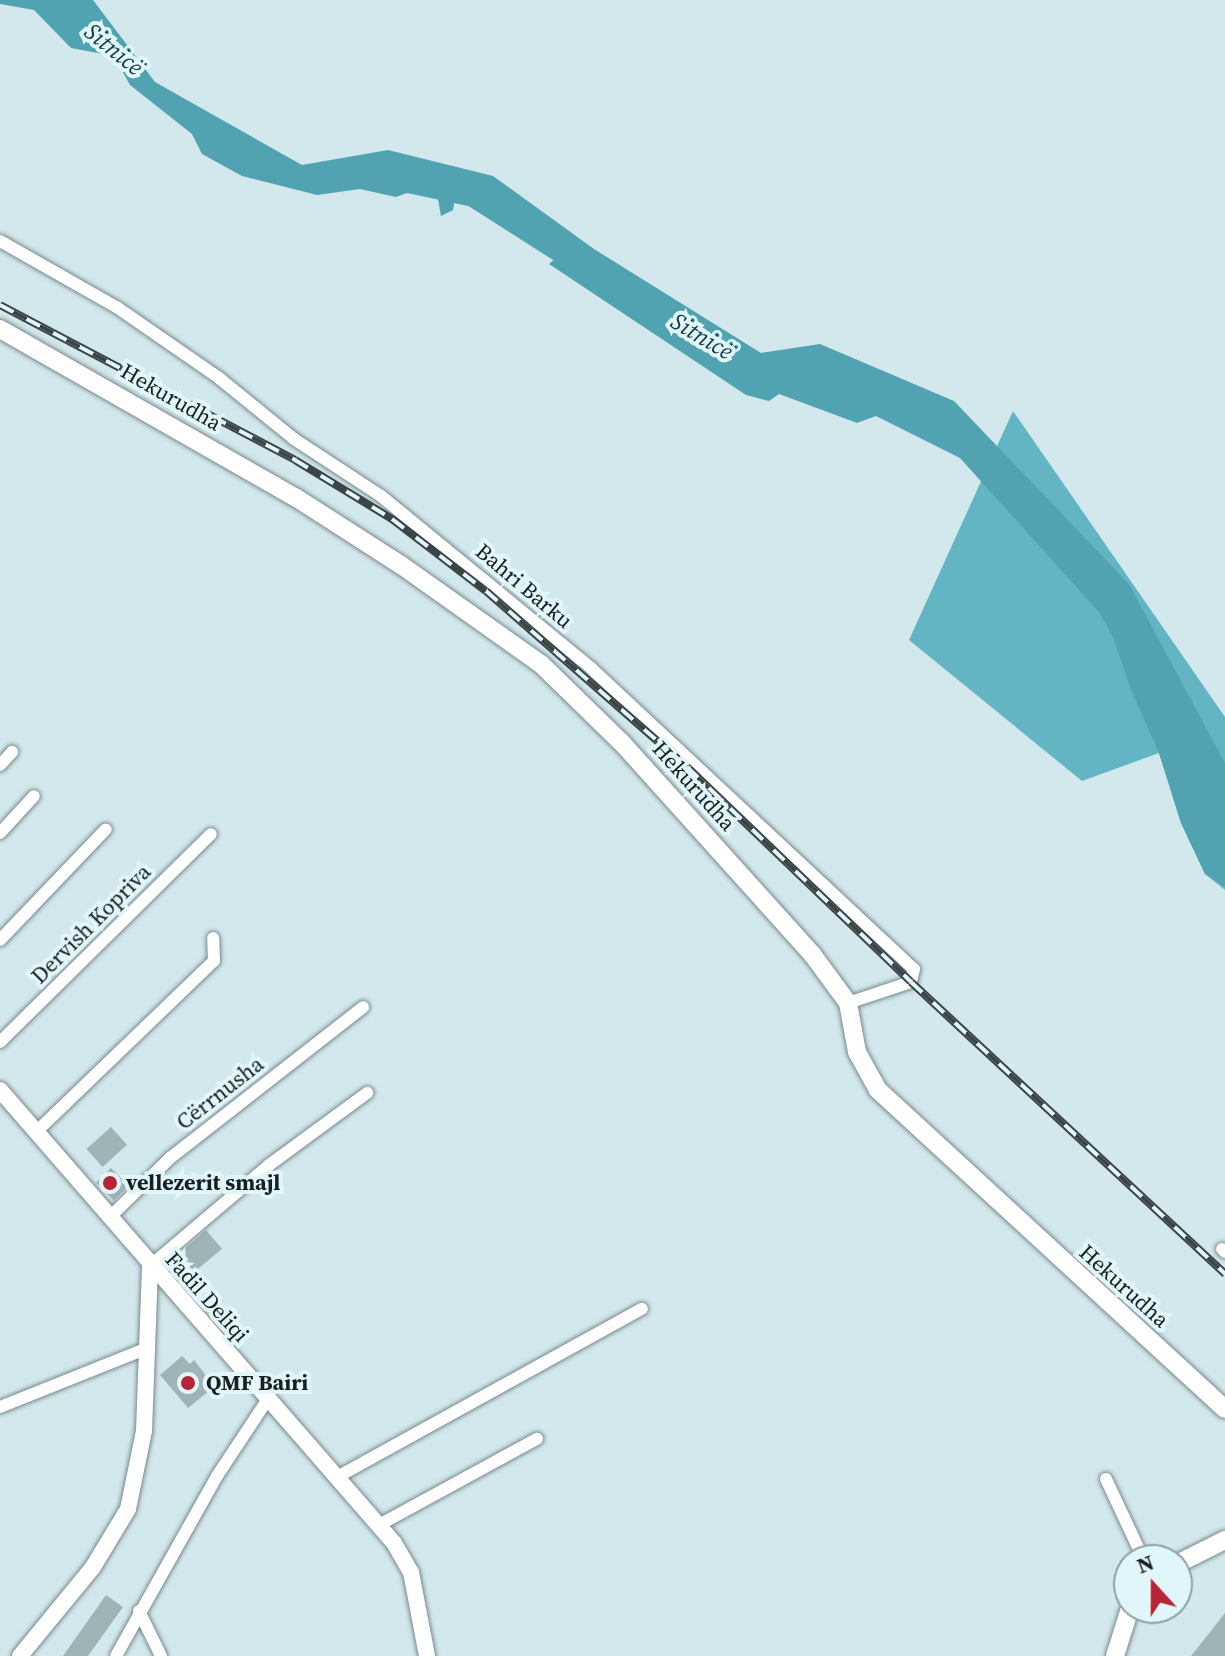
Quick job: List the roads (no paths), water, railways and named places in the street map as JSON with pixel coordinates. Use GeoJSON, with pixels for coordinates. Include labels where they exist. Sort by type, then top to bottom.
{"type":"FeatureCollection","features":[{"type":"Feature","properties":{"kind":"main road","name":"Hekurudha"},"geometry":{"type":"LineString","coordinates":[[0,329],[295,497],[401,565],[541,664],[622,743],[812,954],[848,1003],[857,1052],[878,1090],[1225,1409]]}},
{"type":"Feature","properties":{"kind":"main road"},"geometry":{"type":"LineString","coordinates":[[1193,1556],[1225,1540]]}},
{"type":"Feature","properties":{"kind":"main road"},"geometry":{"type":"LineString","coordinates":[[1115,1656],[1125,1624]]}},
{"type":"Feature","properties":{"kind":"street","name":"Bahri Barku"},"geometry":{"type":"LineString","coordinates":[[0,241],[118,308],[219,378],[294,439],[381,496],[592,669],[914,969],[911,982],[848,1003]]}},
{"type":"Feature","properties":{"kind":"street"},"geometry":{"type":"LineString","coordinates":[[0,765],[12,752]]}},
{"type":"Feature","properties":{"kind":"street"},"geometry":{"type":"LineString","coordinates":[[0,833],[34,796]]}},
{"type":"Feature","properties":{"kind":"street"},"geometry":{"type":"LineString","coordinates":[[0,940],[106,829]]}},
{"type":"Feature","properties":{"kind":"street","name":"Dervish Kopriva"},"geometry":{"type":"LineString","coordinates":[[0,1042],[211,834]]}},
{"type":"Feature","properties":{"kind":"street"},"geometry":{"type":"LineString","coordinates":[[35,1133],[214,961],[213,938]]}},
{"type":"Feature","properties":{"kind":"street","name":"Cërrnusha"},"geometry":{"type":"LineString","coordinates":[[109,1218],[170,1158],[363,1007]]}},
{"type":"Feature","properties":{"kind":"street"},"geometry":{"type":"LineString","coordinates":[[20,1656],[93,1567],[128,1509],[144,1431],[150,1266],[269,1165],[367,1093]]}},
{"type":"Feature","properties":{"kind":"street","name":"Fadil Deliqi"},"geometry":{"type":"LineString","coordinates":[[3,1098],[379,1525],[411,1572],[427,1656]]}},
{"type":"Feature","properties":{"kind":"street"},"geometry":{"type":"LineString","coordinates":[[339,1476],[642,1309]]}},
{"type":"Feature","properties":{"kind":"street"},"geometry":{"type":"LineString","coordinates":[[0,1407],[145,1349]]}},
{"type":"Feature","properties":{"kind":"street"},"geometry":{"type":"LineString","coordinates":[[116,1656],[217,1476],[268,1399]]}},
{"type":"Feature","properties":{"kind":"street"},"geometry":{"type":"LineString","coordinates":[[379,1525],[537,1439]]}},
{"type":"Feature","properties":{"kind":"street"},"geometry":{"type":"LineString","coordinates":[[1106,1479],[1136,1544]]}},
{"type":"Feature","properties":{"kind":"street"},"geometry":{"type":"LineString","coordinates":[[139,1611],[161,1656]]}},
{"type":"Feature","properties":{"kind":"water"},"geometry":{"type":"Polygon","coordinates":[[[0,0],[93,0],[155,82],[302,165],[388,150],[493,176],[594,249],[761,353],[820,344],[954,401],[1129,584],[1225,763],[1225,887],[1205,874],[1181,823],[1159,753],[1131,690],[1113,637],[1099,612],[960,458],[876,416],[857,423],[779,394],[769,401],[746,395],[549,264],[562,253],[555,232],[523,218],[509,231],[485,205],[455,198],[453,210],[441,216],[435,183],[396,197],[360,189],[317,195],[242,176],[202,154],[192,134],[130,85],[114,56],[71,48],[34,10],[0,4],[0,0]]]}},
{"type":"Feature","properties":{"kind":"waterway","name":"Sitnicë"},"geometry":{"type":"LineString","coordinates":[[395,176],[474,193],[590,267]]}},
{"type":"Feature","properties":{"kind":"railway"},"geometry":{"type":"LineString","coordinates":[[0,305],[295,460],[392,519],[486,591],[687,767],[911,982],[1225,1274]]}},
{"type":"Feature","properties":{"kind":"place","name":"vellezerit smajl"},"geometry":{"type":"Point","coordinates":[110,1183]}},
{"type":"Feature","properties":{"kind":"place","name":"QMF Bairi"},"geometry":{"type":"Point","coordinates":[188,1383]}}]}
